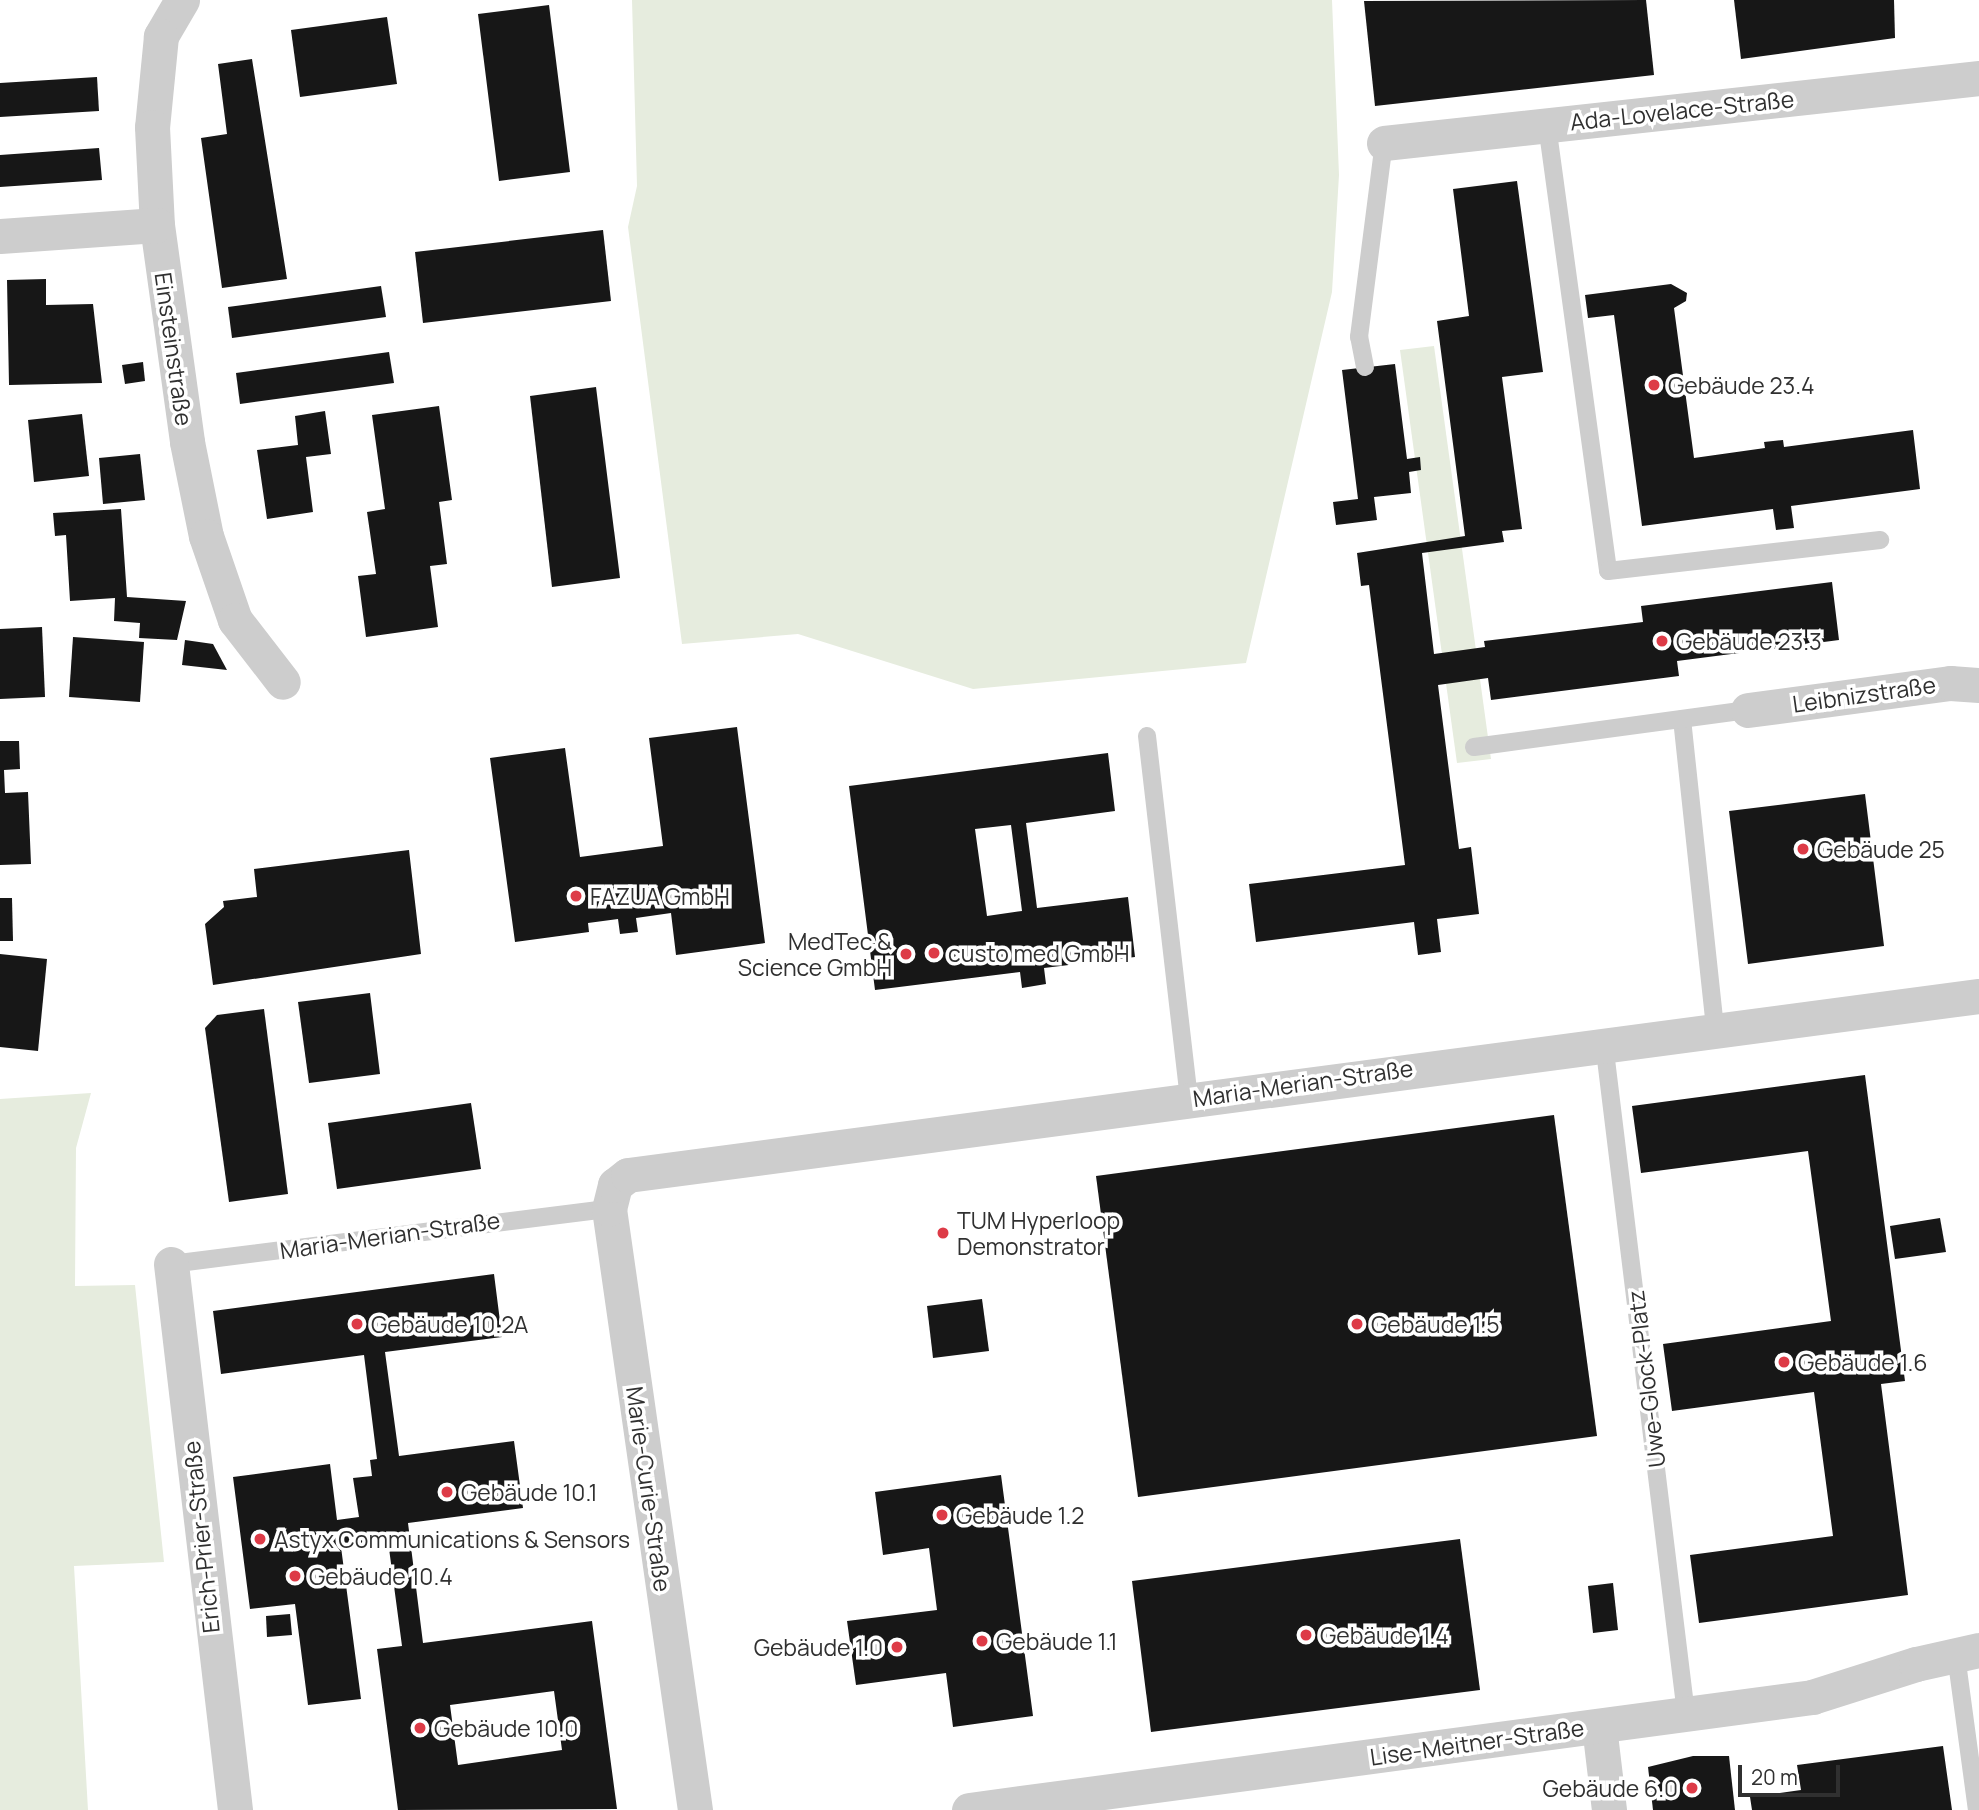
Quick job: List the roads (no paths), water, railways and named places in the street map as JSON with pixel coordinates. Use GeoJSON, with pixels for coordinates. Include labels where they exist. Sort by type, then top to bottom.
{"type":"FeatureCollection","features":[{"type":"Feature","properties":{"kind":"street","name":"Einsteinstraße"},"geometry":{"type":"LineString","coordinates":[[182,0],[161,36],[154,76],[158,225],[187,442],[206,536],[235,620],[282,682]]}},
{"type":"Feature","properties":{"kind":"street","name":"Ada-Lovelace-Straße"},"geometry":{"type":"LineString","coordinates":[[1384,143],[1979,78]]}},
{"type":"Feature","properties":{"kind":"street"},"geometry":{"type":"LineString","coordinates":[[0,236],[158,225]]}},
{"type":"Feature","properties":{"kind":"street","name":"Leibnizstraße"},"geometry":{"type":"LineString","coordinates":[[1748,710],[1950,683],[1979,685]]}},
{"type":"Feature","properties":{"kind":"street","name":"Maria-Merian-Straße"},"geometry":{"type":"LineString","coordinates":[[609,1209],[615,1185],[628,1175],[1604,1043],[1979,996]]}},
{"type":"Feature","properties":{"kind":"street","name":"Marie-Curie-Straße"},"geometry":{"type":"LineString","coordinates":[[609,1209],[695,1810]]}},
{"type":"Feature","properties":{"kind":"street","name":"Erich-Prier-Straße"},"geometry":{"type":"LineString","coordinates":[[171,1264],[235,1810]]}},
{"type":"Feature","properties":{"kind":"street","name":"Lise-Meitner-Straße"},"geometry":{"type":"LineString","coordinates":[[969,1810],[1812,1697],[1968,1653]]}},
{"type":"Feature","properties":{"kind":"street"},"geometry":{"type":"LineString","coordinates":[[1599,1726],[1609,1810]]}},
{"type":"Feature","properties":{"kind":"lane"},"geometry":{"type":"LineString","coordinates":[[1547,125],[1608,571],[1880,540]]}},
{"type":"Feature","properties":{"kind":"lane"},"geometry":{"type":"LineString","coordinates":[[1365,367],[1359,337],[1384,143]]}},
{"type":"Feature","properties":{"kind":"lane"},"geometry":{"type":"LineString","coordinates":[[1474,747],[1748,710]]}},
{"type":"Feature","properties":{"kind":"lane"},"geometry":{"type":"LineString","coordinates":[[1682,719],[1714,1029]]}},
{"type":"Feature","properties":{"kind":"lane"},"geometry":{"type":"LineString","coordinates":[[1147,736],[1189,1098]]}},
{"type":"Feature","properties":{"kind":"lane","name":"Uwe-Glock-Platz"},"geometry":{"type":"LineString","coordinates":[[1604,1043],[1686,1714]]}},
{"type":"Feature","properties":{"kind":"lane","name":"Maria-Merian-Straße"},"geometry":{"type":"LineString","coordinates":[[171,1264],[609,1209]]}},
{"type":"Feature","properties":{"kind":"lane"},"geometry":{"type":"LineString","coordinates":[[1968,1653],[1977,1810]]}},
{"type":"Feature","properties":{"kind":"place","name":"Gebäude 23.4"},"geometry":{"type":"Point","coordinates":[1654,385]}},
{"type":"Feature","properties":{"kind":"place","name":"Gebäude 23.3"},"geometry":{"type":"Point","coordinates":[1662,641]}},
{"type":"Feature","properties":{"kind":"place","name":"Gebäude 25"},"geometry":{"type":"Point","coordinates":[1803,849]}},
{"type":"Feature","properties":{"kind":"place","name":"FAZUA GmbH"},"geometry":{"type":"Point","coordinates":[576,896]}},
{"type":"Feature","properties":{"kind":"place","name":"custo med GmbH"},"geometry":{"type":"Point","coordinates":[934,953]}},
{"type":"Feature","properties":{"kind":"place","name":"MedTec & Science GmbH"},"geometry":{"type":"Point","coordinates":[906,954]}},
{"type":"Feature","properties":{"kind":"place","name":"TUM Hyperloop Demonstrator"},"geometry":{"type":"Point","coordinates":[943,1233]}},
{"type":"Feature","properties":{"kind":"place","name":"Gebäude 10.2A"},"geometry":{"type":"Point","coordinates":[357,1324]}},
{"type":"Feature","properties":{"kind":"place","name":"Gebäude 1.5"},"geometry":{"type":"Point","coordinates":[1357,1324]}},
{"type":"Feature","properties":{"kind":"place","name":"Gebäude 1.6"},"geometry":{"type":"Point","coordinates":[1784,1362]}},
{"type":"Feature","properties":{"kind":"place","name":"Gebäude 10.1"},"geometry":{"type":"Point","coordinates":[447,1492]}},
{"type":"Feature","properties":{"kind":"place","name":"Gebäude 1.2"},"geometry":{"type":"Point","coordinates":[942,1515]}},
{"type":"Feature","properties":{"kind":"place","name":"Astyx Communications & Sensors"},"geometry":{"type":"Point","coordinates":[260,1539]}},
{"type":"Feature","properties":{"kind":"place","name":"Gebäude 10.4"},"geometry":{"type":"Point","coordinates":[295,1576]}},
{"type":"Feature","properties":{"kind":"place","name":"Gebäude 1.4"},"geometry":{"type":"Point","coordinates":[1306,1635]}},
{"type":"Feature","properties":{"kind":"place","name":"Gebäude 1.1"},"geometry":{"type":"Point","coordinates":[982,1641]}},
{"type":"Feature","properties":{"kind":"place","name":"Gebäude 1.0"},"geometry":{"type":"Point","coordinates":[897,1647]}},
{"type":"Feature","properties":{"kind":"place","name":"Gebäude 10.0"},"geometry":{"type":"Point","coordinates":[420,1728]}},
{"type":"Feature","properties":{"kind":"place","name":"Gebäude 6.0"},"geometry":{"type":"Point","coordinates":[1692,1788]}}]}
